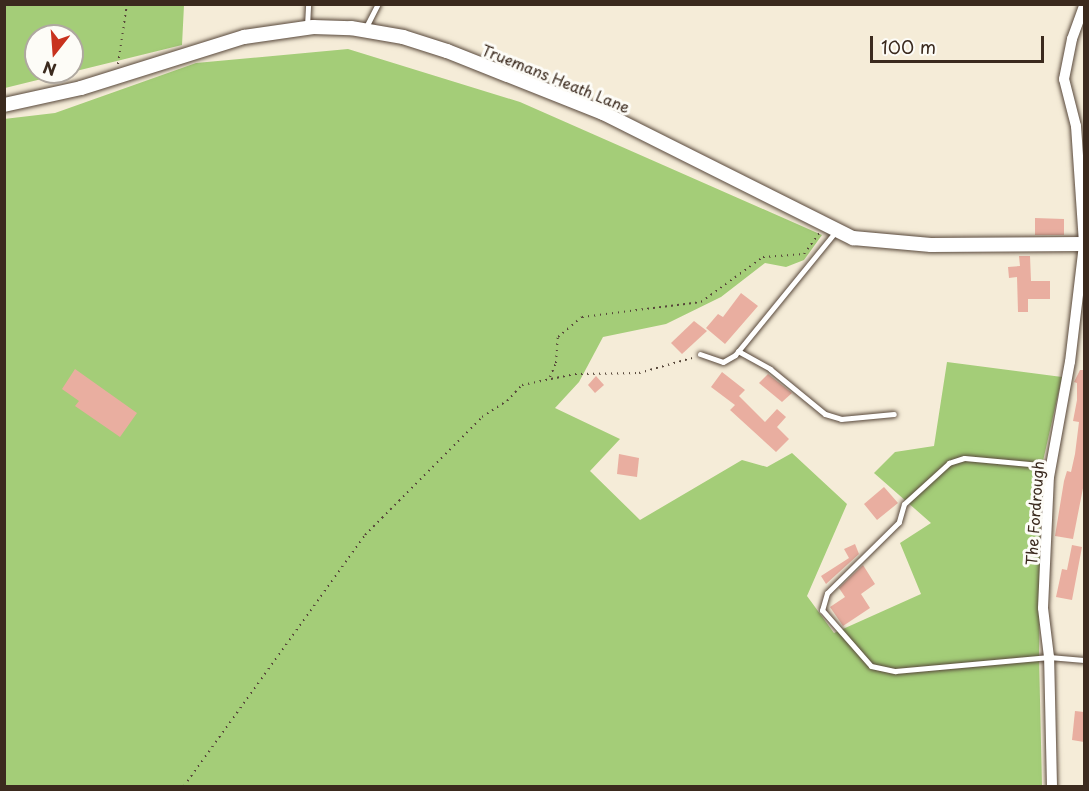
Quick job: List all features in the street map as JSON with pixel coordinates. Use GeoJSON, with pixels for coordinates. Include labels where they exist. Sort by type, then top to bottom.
{"type":"FeatureCollection","features":[{"type":"Feature","properties":{"kind":"street","name":"The Fordrough"},"geometry":{"type":"LineString","coordinates":[[1052,786],[1049,657],[1043,608],[1051,466],[1070,362],[1084,244],[1076,126],[1064,79],[1072,39],[1084,6]]}},
{"type":"Feature","properties":{"kind":"street","name":"Truemans Heath Lane"},"geometry":{"type":"LineString","coordinates":[[4,105],[118,76],[244,37],[307,27],[364,30],[447,51],[603,113],[836,231],[867,241],[931,245],[1084,244]]}},
{"type":"Feature","properties":{"kind":"lane"},"geometry":{"type":"LineString","coordinates":[[307,27],[308,4]]}},
{"type":"Feature","properties":{"kind":"lane"},"geometry":{"type":"LineString","coordinates":[[364,30],[378,4]]}},
{"type":"Feature","properties":{"kind":"lane"},"geometry":{"type":"LineString","coordinates":[[700,354],[723,362],[738,351],[836,231]]}},
{"type":"Feature","properties":{"kind":"lane"},"geometry":{"type":"LineString","coordinates":[[738,351],[770,369],[825,414],[841,419],[894,414]]}},
{"type":"Feature","properties":{"kind":"lane"},"geometry":{"type":"LineString","coordinates":[[1051,466],[964,458],[949,463],[904,504],[899,522],[827,593],[822,610],[871,666],[895,671],[1049,657],[1084,660]]}},
{"type":"Feature","properties":{"kind":"path"},"geometry":{"type":"LineString","coordinates":[[118,76],[127,4]]}},
{"type":"Feature","properties":{"kind":"path"},"geometry":{"type":"LineString","coordinates":[[550,377],[555,364],[558,337],[582,317],[701,302],[763,257],[804,254],[819,232]]}},
{"type":"Feature","properties":{"kind":"path"},"geometry":{"type":"LineString","coordinates":[[184,786],[365,535],[482,417],[507,401],[522,385],[550,377],[610,371],[639,374],[700,354]]}},
{"type":"Feature","properties":{"kind":"green space"},"geometry":{"type":"Polygon","coordinates":[[[4,5],[184,5],[182,45],[84,69],[84,24],[24,24],[24,83],[5,88],[4,5]]]}},
{"type":"Feature","properties":{"kind":"green space"},"geometry":{"type":"Polygon","coordinates":[[[348,49],[520,102],[822,235],[804,260],[786,267],[765,263],[721,297],[666,324],[603,337],[579,382],[555,408],[620,439],[590,471],[640,520],[742,460],[767,467],[792,453],[847,504],[807,596],[834,633],[921,594],[900,543],[931,523],[874,473],[895,452],[934,446],[947,362],[1062,377],[1041,470],[1039,657],[1042,786],[5,786],[4,119],[55,113],[196,63],[348,49]]]}},
{"type":"Feature","properties":{"kind":"building"},"geometry":{"type":"Polygon","coordinates":[[[1035,218],[1064,219],[1064,235],[1035,235],[1035,218]]]}},
{"type":"Feature","properties":{"kind":"building"},"geometry":{"type":"Polygon","coordinates":[[[1019,256],[1030,256],[1031,281],[1050,281],[1050,299],[1028,299],[1028,312],[1018,312],[1017,277],[1009,278],[1008,267],[1020,266],[1019,256]]]}},
{"type":"Feature","properties":{"kind":"building"},"geometry":{"type":"Polygon","coordinates":[[[741,293],[758,306],[725,344],[706,328],[718,314],[723,317],[741,293]]]}},
{"type":"Feature","properties":{"kind":"building"},"geometry":{"type":"Polygon","coordinates":[[[694,321],[707,331],[682,354],[671,343],[694,321]]]}},
{"type":"Feature","properties":{"kind":"building"},"geometry":{"type":"Polygon","coordinates":[[[75,369],[137,413],[120,437],[75,406],[79,401],[62,389],[75,369]]]}},
{"type":"Feature","properties":{"kind":"building"},"geometry":{"type":"Polygon","coordinates":[[[1080,370],[1084,370],[1084,483],[1073,539],[1055,536],[1064,481],[1067,471],[1071,472],[1075,454],[1079,422],[1073,421],[1077,400],[1077,383],[1074,382],[1080,370]]]}},
{"type":"Feature","properties":{"kind":"building"},"geometry":{"type":"Polygon","coordinates":[[[722,372],[745,390],[739,396],[765,422],[777,409],[786,417],[777,427],[789,439],[776,452],[730,410],[735,405],[711,387],[722,372]]]}},
{"type":"Feature","properties":{"kind":"building"},"geometry":{"type":"Polygon","coordinates":[[[768,374],[792,393],[782,402],[759,383],[768,374]]]}},
{"type":"Feature","properties":{"kind":"building"},"geometry":{"type":"Polygon","coordinates":[[[596,376],[604,385],[595,393],[588,385],[596,376]]]}},
{"type":"Feature","properties":{"kind":"building"},"geometry":{"type":"Polygon","coordinates":[[[619,454],[639,458],[637,477],[617,474],[619,454]]]}},
{"type":"Feature","properties":{"kind":"building"},"geometry":{"type":"Polygon","coordinates":[[[884,487],[898,503],[877,520],[864,504],[884,487]]]}},
{"type":"Feature","properties":{"kind":"building"},"geometry":{"type":"Polygon","coordinates":[[[855,544],[859,554],[826,584],[821,576],[849,558],[844,549],[855,544]]]}},
{"type":"Feature","properties":{"kind":"building"},"geometry":{"type":"Polygon","coordinates":[[[1072,545],[1082,547],[1072,600],[1056,597],[1062,569],[1067,570],[1072,545]]]}},
{"type":"Feature","properties":{"kind":"building"},"geometry":{"type":"Polygon","coordinates":[[[863,565],[875,584],[861,594],[870,608],[843,626],[830,607],[845,597],[839,588],[863,565]]]}},
{"type":"Feature","properties":{"kind":"building"},"geometry":{"type":"Polygon","coordinates":[[[1075,711],[1084,712],[1084,742],[1072,740],[1075,711]]]}}]}
